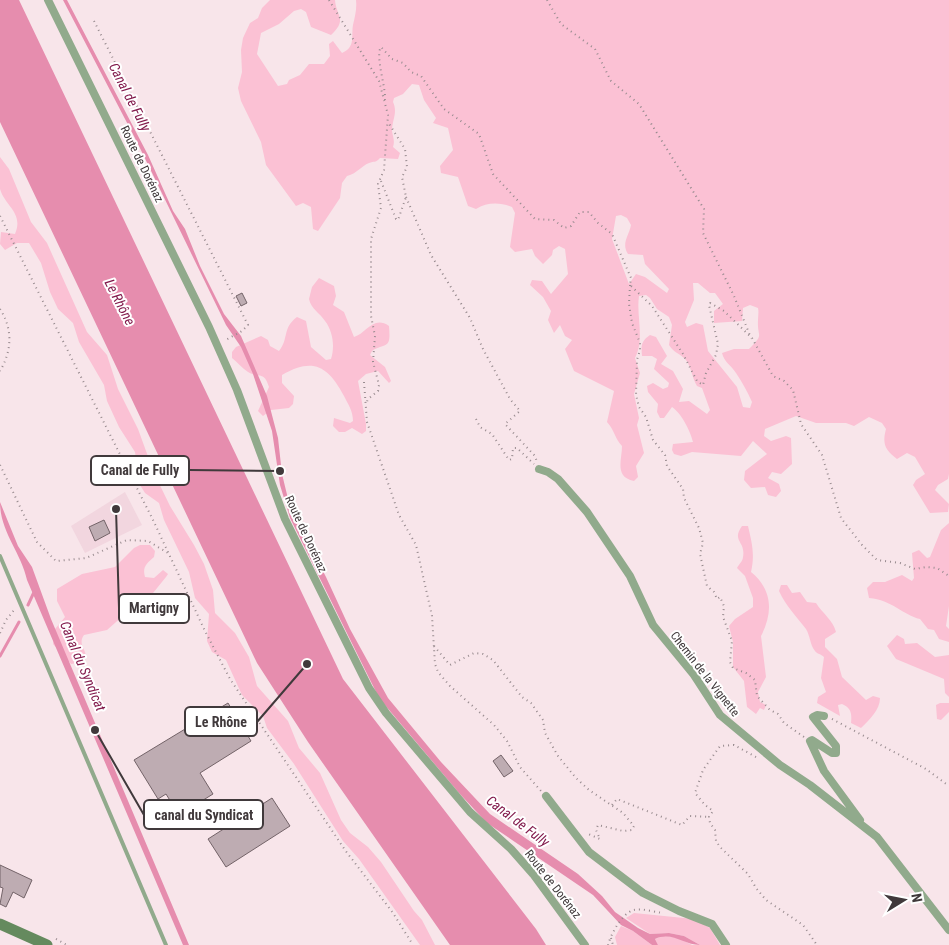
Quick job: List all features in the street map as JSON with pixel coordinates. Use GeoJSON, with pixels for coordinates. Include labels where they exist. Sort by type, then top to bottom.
{"type":"FeatureCollection","features":[{"type":"Feature","properties":{"kind":"main road"},"geometry":{"type":"LineString","coordinates":[[0,924],[47,945]]}},
{"type":"Feature","properties":{"kind":"street","name":"Route de Dorénaz"},"geometry":{"type":"LineString","coordinates":[[48,0],[217,345],[237,390],[285,519],[373,695],[470,812],[510,849],[533,874],[585,945]]}},
{"type":"Feature","properties":{"kind":"street","name":"Chemin de la Vignette"},"geometry":{"type":"LineString","coordinates":[[539,469],[548,472],[558,479],[588,512],[625,568],[653,625],[694,675],[726,721],[780,765],[810,785],[867,829],[886,846],[949,930]]}},
{"type":"Feature","properties":{"kind":"street"},"geometry":{"type":"LineString","coordinates":[[824,716],[817,714],[814,720],[837,750],[832,754],[812,740],[810,742],[824,772],[867,829]]}},
{"type":"Feature","properties":{"kind":"street"},"geometry":{"type":"LineString","coordinates":[[546,796],[589,852],[643,893],[679,911],[712,924],[726,945]]}},
{"type":"Feature","properties":{"kind":"lane"},"geometry":{"type":"LineString","coordinates":[[0,556],[166,945]]}},
{"type":"Feature","properties":{"kind":"path"},"geometry":{"type":"LineString","coordinates":[[329,0],[379,82],[385,100],[388,122],[385,138],[385,161],[378,194],[381,208],[371,249],[371,316],[375,336],[373,362],[379,384],[378,391],[368,399],[366,406]]}},
{"type":"Feature","properties":{"kind":"path"},"geometry":{"type":"LineString","coordinates":[[548,0],[561,24],[595,49],[611,81],[639,104],[704,209],[703,233],[724,274],[752,338],[773,376],[784,380],[793,390],[802,424],[822,455],[841,518],[862,546],[877,560],[900,563],[915,569],[937,568],[949,576]]}},
{"type":"Feature","properties":{"kind":"path"},"geometry":{"type":"LineString","coordinates":[[94,21],[248,325],[242,331],[217,345]]}},
{"type":"Feature","properties":{"kind":"path"},"geometry":{"type":"LineString","coordinates":[[385,100],[386,90],[378,56],[381,47],[392,59],[403,63],[411,72],[421,76],[444,109],[479,134],[493,174],[535,219],[554,220],[564,228],[571,226],[580,212],[584,211],[589,212],[598,224],[608,229],[631,278],[629,304],[632,323],[640,343],[637,360],[636,395],[639,407],[646,417],[653,440],[665,455],[667,466],[683,489],[684,498],[699,528],[703,543],[700,554],[707,586],[714,592],[717,599],[720,597],[724,606],[723,617],[732,641],[730,662],[733,668],[746,673],[755,680],[757,696],[770,710],[810,742]]}},
{"type":"Feature","properties":{"kind":"path"},"geometry":{"type":"LineString","coordinates":[[388,122],[405,149],[407,167],[402,178],[406,197],[431,255],[470,318],[483,349],[510,399],[520,411],[505,424],[535,456],[539,469]]}},
{"type":"Feature","properties":{"kind":"path"},"geometry":{"type":"LineString","coordinates":[[381,180],[398,220],[406,197]]}},
{"type":"Feature","properties":{"kind":"path"},"geometry":{"type":"LineString","coordinates":[[0,216],[230,679],[345,850],[393,913],[413,945]]}},
{"type":"Feature","properties":{"kind":"path"},"geometry":{"type":"LineString","coordinates":[[630,285],[652,306],[683,354],[696,381],[703,385],[706,373],[716,355],[718,344],[714,338],[714,323],[710,303],[724,311],[752,338]]}},
{"type":"Feature","properties":{"kind":"path"},"geometry":{"type":"LineString","coordinates":[[0,309],[8,322],[10,348],[0,371]]}},
{"type":"Feature","properties":{"kind":"path"},"geometry":{"type":"LineString","coordinates":[[364,382],[367,422],[392,498],[404,526],[416,545],[433,621],[435,664],[438,672],[450,686],[494,725],[507,741],[520,767],[546,796]]}},
{"type":"Feature","properties":{"kind":"path"},"geometry":{"type":"LineString","coordinates":[[476,419],[480,427],[492,434],[509,460],[512,459],[513,448],[517,448],[539,469]]}},
{"type":"Feature","properties":{"kind":"path"},"geometry":{"type":"LineString","coordinates":[[0,465],[37,542],[56,561],[86,558],[127,540],[148,540],[169,554]]}},
{"type":"Feature","properties":{"kind":"path"},"geometry":{"type":"LineString","coordinates":[[0,633],[9,615],[21,604]]}},
{"type":"Feature","properties":{"kind":"path"},"geometry":{"type":"LineString","coordinates":[[434,646],[450,665],[474,652],[483,654],[493,660],[522,697],[531,703],[543,720],[545,734],[558,756],[576,778],[589,790],[612,805],[634,826],[632,830],[623,831],[598,825],[596,830],[600,839],[584,832]]}},
{"type":"Feature","properties":{"kind":"path"},"geometry":{"type":"LineString","coordinates":[[824,716],[926,769],[949,786]]}},
{"type":"Feature","properties":{"kind":"path"},"geometry":{"type":"LineString","coordinates":[[709,817],[713,811],[704,806],[695,790],[703,770],[720,746],[734,745],[750,753]]}},
{"type":"Feature","properties":{"kind":"path"},"geometry":{"type":"LineString","coordinates":[[612,805],[617,799],[682,825],[690,816],[709,817]]}},
{"type":"Feature","properties":{"kind":"path"},"geometry":{"type":"LineString","coordinates":[[709,817],[716,830],[716,841],[720,847],[748,874],[766,900],[803,926],[817,945]]}},
{"type":"Feature","properties":{"kind":"path"},"geometry":{"type":"LineString","coordinates":[[608,945],[611,935],[629,912],[636,909],[670,915]]}},
{"type":"Feature","properties":{"kind":"path"},"geometry":{"type":"LineString","coordinates":[[611,935],[613,945]]}},
{"type":"Feature","properties":{"kind":"shaded area"},"geometry":{"type":"Polygon","coordinates":[[[270,0],[335,0],[340,18],[339,25],[331,35],[311,27],[306,12],[301,9],[294,11],[279,24],[261,33],[257,54],[278,86],[287,84],[289,80],[300,75],[309,64],[324,64],[330,56],[329,44],[333,41],[342,53],[349,48],[352,41],[356,0],[949,0],[949,474],[948,479],[938,485],[935,490],[949,504],[948,512],[930,513],[913,485],[916,480],[925,474],[915,457],[907,453],[897,459],[893,456],[887,450],[885,443],[886,429],[882,423],[869,417],[854,426],[846,423],[816,423],[796,416],[765,429],[764,436],[771,441],[786,436],[791,438],[792,464],[781,474],[772,472],[768,478],[779,484],[781,491],[776,497],[768,495],[765,487],[751,488],[744,480],[745,471],[767,454],[753,441],[741,456],[692,452],[681,456],[674,454],[672,450],[673,444],[693,442],[679,413],[672,407],[664,418],[660,418],[657,412],[658,404],[648,392],[647,386],[653,383],[663,389],[668,387],[669,383],[654,369],[657,359],[652,356],[642,356],[642,344],[647,337],[650,335],[656,337],[667,356],[661,364],[673,371],[683,389],[679,402],[689,401],[707,414],[710,410],[702,388],[697,386],[687,362],[669,345],[672,325],[669,317],[657,309],[646,295],[639,296],[638,304],[640,335],[635,358],[640,373],[634,394],[639,418],[637,425],[644,453],[636,466],[638,477],[634,481],[628,479],[621,472],[620,467],[622,446],[607,422],[614,391],[574,371],[565,349],[572,340],[565,336],[560,325],[554,333],[548,320],[551,311],[543,297],[530,285],[532,280],[542,281],[551,294],[568,274],[565,249],[559,246],[553,250],[552,255],[543,264],[535,256],[532,249],[515,252],[510,247],[515,213],[512,207],[503,204],[489,204],[476,209],[468,206],[458,177],[441,173],[440,166],[453,150],[448,128],[433,123],[436,118],[424,100],[419,85],[412,84],[403,94],[394,98],[393,147],[400,153],[398,159],[380,158],[347,176],[342,183],[340,198],[318,231],[313,229],[311,207],[303,203],[296,206],[266,165],[261,142],[241,101],[238,88],[242,72],[241,50],[243,38],[250,23],[258,18],[262,8],[270,0]],[[621,215],[616,216],[612,239],[629,284],[636,274],[645,277],[667,293],[669,289],[645,264],[643,255],[628,254],[625,243],[631,225],[627,218],[621,215]],[[693,283],[694,300],[685,322],[687,327],[696,323],[703,325],[708,351],[737,387],[743,407],[750,408],[752,402],[748,394],[736,373],[724,359],[722,353],[734,349],[749,349],[759,338],[758,308],[750,305],[743,308],[742,321],[714,323],[714,311],[723,304],[715,293],[710,293],[698,283],[693,283]]]}},
{"type":"Feature","properties":{"kind":"shaded area"},"geometry":{"type":"Polygon","coordinates":[[[0,157],[9,169],[31,222],[47,243],[87,332],[107,355],[118,389],[138,429],[154,473],[170,506],[204,564],[213,590],[215,613],[235,633],[249,657],[257,686],[288,721],[299,748],[320,773],[341,820],[350,833],[368,847],[381,862],[422,920],[435,945],[420,945],[359,859],[343,841],[294,764],[267,728],[263,716],[242,695],[226,660],[212,652],[207,641],[209,614],[195,598],[189,572],[164,520],[159,503],[145,493],[140,485],[135,452],[119,427],[107,401],[104,385],[79,342],[73,323],[58,309],[50,292],[41,263],[29,243],[17,243],[5,250],[0,244],[1,232],[15,234],[17,221],[16,215],[0,189],[0,157]]]}},
{"type":"Feature","properties":{"kind":"shaded area"},"geometry":{"type":"Polygon","coordinates":[[[319,278],[334,286],[336,296],[333,305],[344,312],[354,337],[374,324],[383,323],[389,326],[387,344],[372,351],[370,355],[385,367],[391,381],[389,383],[378,371],[366,374],[358,381],[366,424],[366,431],[362,434],[352,428],[345,432],[339,432],[333,426],[334,418],[350,423],[353,421],[353,417],[338,386],[326,371],[311,366],[303,366],[282,375],[282,383],[294,396],[293,404],[289,408],[271,410],[263,416],[258,411],[269,387],[265,378],[248,372],[232,358],[232,352],[236,347],[261,336],[268,340],[270,346],[279,351],[289,325],[297,317],[306,321],[311,347],[326,360],[331,359],[333,344],[330,329],[312,306],[309,299],[312,287],[319,278]]]}},
{"type":"Feature","properties":{"kind":"shaded area"},"geometry":{"type":"Polygon","coordinates":[[[125,492],[142,525],[85,553],[71,526],[125,492]]]}},
{"type":"Feature","properties":{"kind":"shaded area"},"geometry":{"type":"Polygon","coordinates":[[[949,523],[949,606],[946,626],[949,629],[949,642],[939,639],[934,630],[928,629],[920,619],[891,604],[869,598],[867,588],[873,582],[885,582],[902,575],[912,581],[914,578],[912,553],[919,550],[927,558],[930,557],[941,530],[949,523]]]}},
{"type":"Feature","properties":{"kind":"shaded area"},"geometry":{"type":"Polygon","coordinates":[[[742,526],[748,526],[751,538],[753,554],[751,572],[764,586],[769,602],[768,619],[761,636],[766,677],[758,692],[760,702],[766,705],[764,710],[760,708],[756,714],[747,707],[744,681],[733,667],[733,642],[729,626],[735,619],[753,607],[753,598],[745,576],[737,568],[743,557],[743,548],[738,538],[742,526]]]}},
{"type":"Feature","properties":{"kind":"shaded area"},"geometry":{"type":"Polygon","coordinates":[[[140,545],[150,545],[155,551],[154,557],[147,563],[145,568],[145,577],[154,578],[163,570],[168,574],[149,598],[132,608],[107,630],[84,635],[82,642],[86,658],[84,662],[71,664],[53,644],[55,629],[65,617],[57,601],[57,589],[82,574],[115,567],[134,548],[140,545]]]}},
{"type":"Feature","properties":{"kind":"shaded area"},"geometry":{"type":"Polygon","coordinates":[[[781,585],[787,585],[792,593],[800,592],[807,602],[816,603],[833,624],[836,632],[825,639],[825,647],[837,659],[842,677],[866,700],[873,696],[880,698],[876,711],[861,728],[851,723],[850,711],[842,704],[838,705],[840,716],[817,703],[818,697],[826,692],[821,678],[824,657],[815,651],[806,629],[791,611],[779,591],[781,585]]]}},
{"type":"Feature","properties":{"kind":"shaded area"},"geometry":{"type":"Polygon","coordinates":[[[897,635],[904,639],[905,644],[917,643],[935,657],[949,655],[949,697],[945,693],[944,679],[896,659],[887,646],[897,635]]]}},
{"type":"Feature","properties":{"kind":"shaded area"},"geometry":{"type":"Polygon","coordinates":[[[949,703],[949,712],[941,720],[937,719],[936,705],[949,703]]]}},
{"type":"Feature","properties":{"kind":"shaded area"},"geometry":{"type":"Polygon","coordinates":[[[634,913],[694,919],[710,928],[720,945],[700,945],[684,936],[669,933],[650,934],[626,918],[634,913]]]}},
{"type":"Feature","properties":{"kind":"shaded area"},"geometry":{"type":"Polygon","coordinates":[[[621,926],[633,931],[652,945],[617,945],[615,937],[621,926]]]}},
{"type":"Feature","properties":{"kind":"shaded area"},"geometry":{"type":"Polygon","coordinates":[[[663,936],[677,937],[692,945],[658,945],[655,939],[663,936]]]}},
{"type":"Feature","properties":{"kind":"water"},"geometry":{"type":"Polygon","coordinates":[[[0,0],[19,0],[343,679],[536,929],[546,945],[450,945],[308,742],[257,663],[0,122],[0,0]]]}},
{"type":"Feature","properties":{"kind":"water","name":"Canal de Fully"},"geometry":{"type":"Polygon","coordinates":[[[63,0],[67,0],[148,155],[173,211],[185,229],[200,266],[224,314],[241,336],[267,396],[278,438],[282,474],[290,507],[350,629],[388,698],[441,762],[490,814],[578,874],[602,896],[615,912],[638,928],[650,934],[669,933],[684,936],[700,945],[672,937],[661,937],[655,939],[658,945],[652,945],[621,925],[593,895],[487,823],[459,793],[379,698],[290,518],[280,485],[272,431],[253,374],[241,347],[226,325],[137,142],[63,0]]]}},
{"type":"Feature","properties":{"kind":"water","name":"Canal du Syndicat"},"geometry":{"type":"Polygon","coordinates":[[[0,502],[18,546],[32,567],[51,619],[189,945],[183,945],[27,580],[3,523],[0,502]]]}},
{"type":"Feature","properties":{"kind":"building"},"geometry":{"type":"Polygon","coordinates":[[[242,293],[247,303],[241,306],[236,296],[242,293]]]}},
{"type":"Feature","properties":{"kind":"building"},"geometry":{"type":"Polygon","coordinates":[[[104,520],[110,533],[95,541],[89,527],[104,520]]]}},
{"type":"Feature","properties":{"kind":"building"},"geometry":{"type":"Polygon","coordinates":[[[228,703],[251,741],[200,773],[213,794],[179,815],[166,794],[158,799],[134,760],[228,703]]]}},
{"type":"Feature","properties":{"kind":"building"},"geometry":{"type":"Polygon","coordinates":[[[501,755],[513,771],[504,777],[493,761],[501,755]]]}},
{"type":"Feature","properties":{"kind":"building"},"geometry":{"type":"Polygon","coordinates":[[[272,798],[290,826],[226,867],[208,839],[272,798]]]}},
{"type":"Feature","properties":{"kind":"building"},"geometry":{"type":"Polygon","coordinates":[[[0,865],[32,880],[24,898],[13,892],[6,907],[0,904],[3,888],[0,887],[0,865]]]}},
{"type":"Feature","properties":{"kind":"waterway"},"geometry":{"type":"LineString","coordinates":[[28,605],[35,590]]}},
{"type":"Feature","properties":{"kind":"waterway"},"geometry":{"type":"LineString","coordinates":[[0,656],[19,622]]}},
{"type":"Feature","properties":{"kind":"place","name":"Canal de Fully"},"geometry":{"type":"Point","coordinates":[280,471]}},
{"type":"Feature","properties":{"kind":"place","name":"Martigny"},"geometry":{"type":"Point","coordinates":[116,509]}},
{"type":"Feature","properties":{"kind":"place","name":"Le Rhône"},"geometry":{"type":"Point","coordinates":[307,664]}},
{"type":"Feature","properties":{"kind":"place","name":"canal du Syndicat"},"geometry":{"type":"Point","coordinates":[95,730]}}]}
